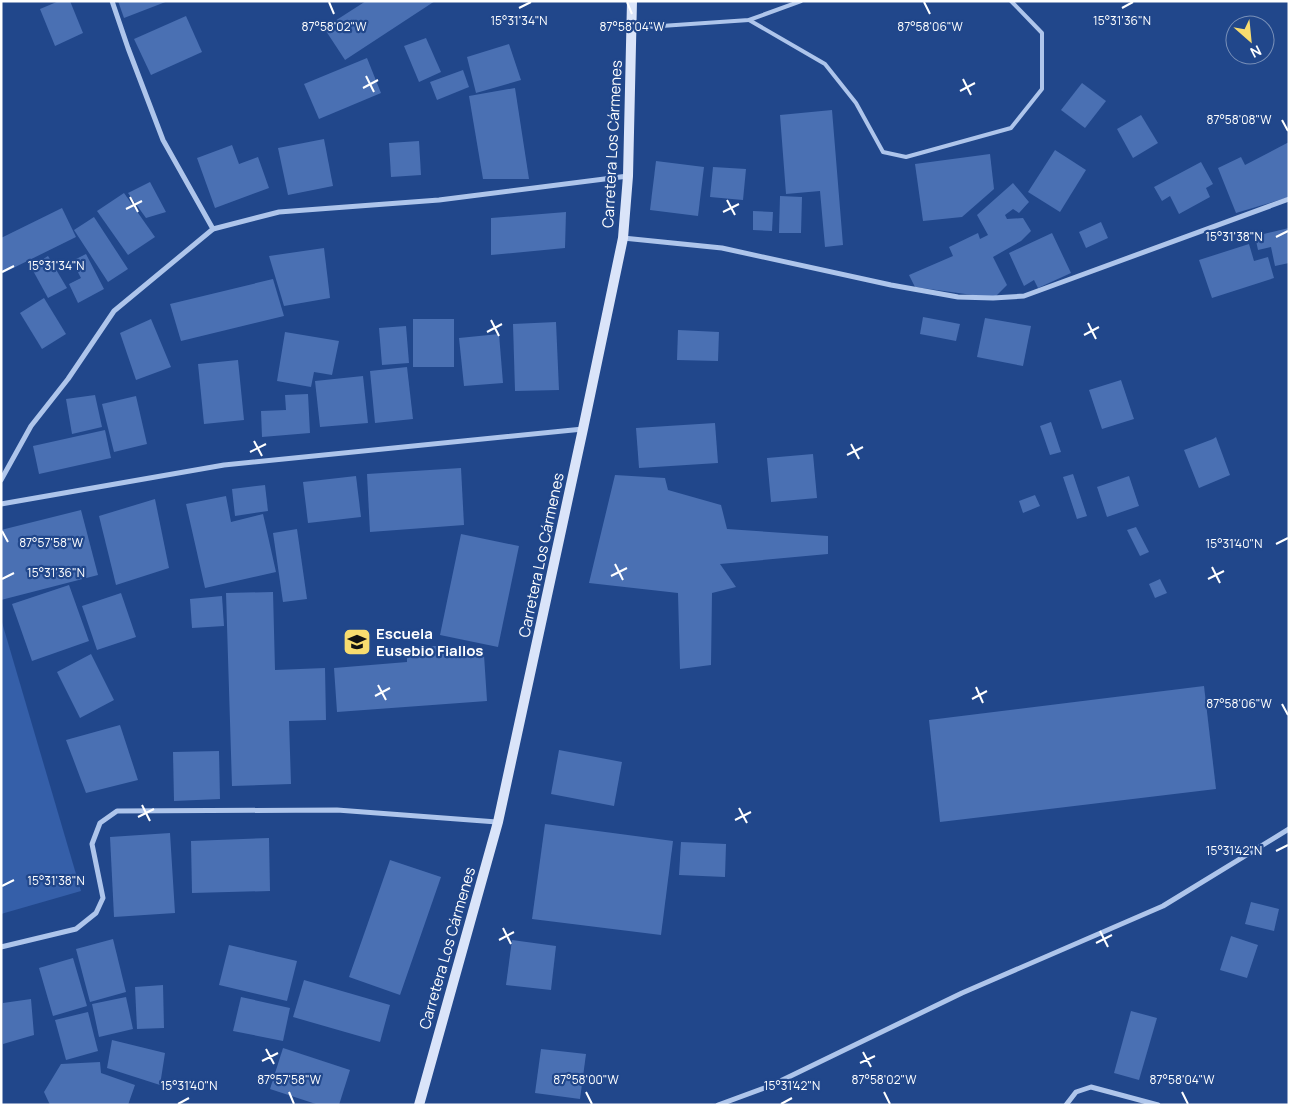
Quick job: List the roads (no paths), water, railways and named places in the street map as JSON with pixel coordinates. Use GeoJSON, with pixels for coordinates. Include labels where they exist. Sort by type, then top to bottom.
{"type":"FeatureCollection","features":[{"type":"Feature","properties":{"kind":"main road","name":"Carretera Los Cármenes"},"geometry":{"type":"LineString","coordinates":[[419,1105],[498,822],[623,238],[628,176],[632,1]]}},
{"type":"Feature","properties":{"kind":"street"},"geometry":{"type":"LineString","coordinates":[[112,1],[163,140],[214,229]]}},
{"type":"Feature","properties":{"kind":"street"},"geometry":{"type":"LineString","coordinates":[[1,480],[32,426],[68,379],[114,312],[214,229],[279,212],[439,200],[628,176]]}},
{"type":"Feature","properties":{"kind":"street"},"geometry":{"type":"LineString","coordinates":[[623,238],[722,248],[910,289],[958,297],[994,298],[1024,296],[1289,200]]}},
{"type":"Feature","properties":{"kind":"street"},"geometry":{"type":"LineString","coordinates":[[1,504],[224,465],[583,429]]}},
{"type":"Feature","properties":{"kind":"street"},"geometry":{"type":"LineString","coordinates":[[1,947],[76,930],[96,913],[103,898],[92,844],[100,823],[117,811],[337,810],[498,822]]}},
{"type":"Feature","properties":{"kind":"street"},"geometry":{"type":"LineString","coordinates":[[718,1105],[770,1086],[962,993],[1163,906],[1289,829]]}},
{"type":"Feature","properties":{"kind":"street"},"geometry":{"type":"LineString","coordinates":[[1066,1105],[1076,1092],[1091,1087],[1158,1105]]}},
{"type":"Feature","properties":{"kind":"lane"},"geometry":{"type":"LineString","coordinates":[[632,28],[749,20],[802,1]]}},
{"type":"Feature","properties":{"kind":"lane"},"geometry":{"type":"LineString","coordinates":[[749,20],[825,64],[856,102],[883,152],[906,157],[1011,128],[1042,88],[1042,33],[1011,1]]}},
{"type":"Feature","properties":{"kind":"place","name":"Escuela Eusebio Fiallos"},"geometry":{"type":"Point","coordinates":[357,642]}}]}
